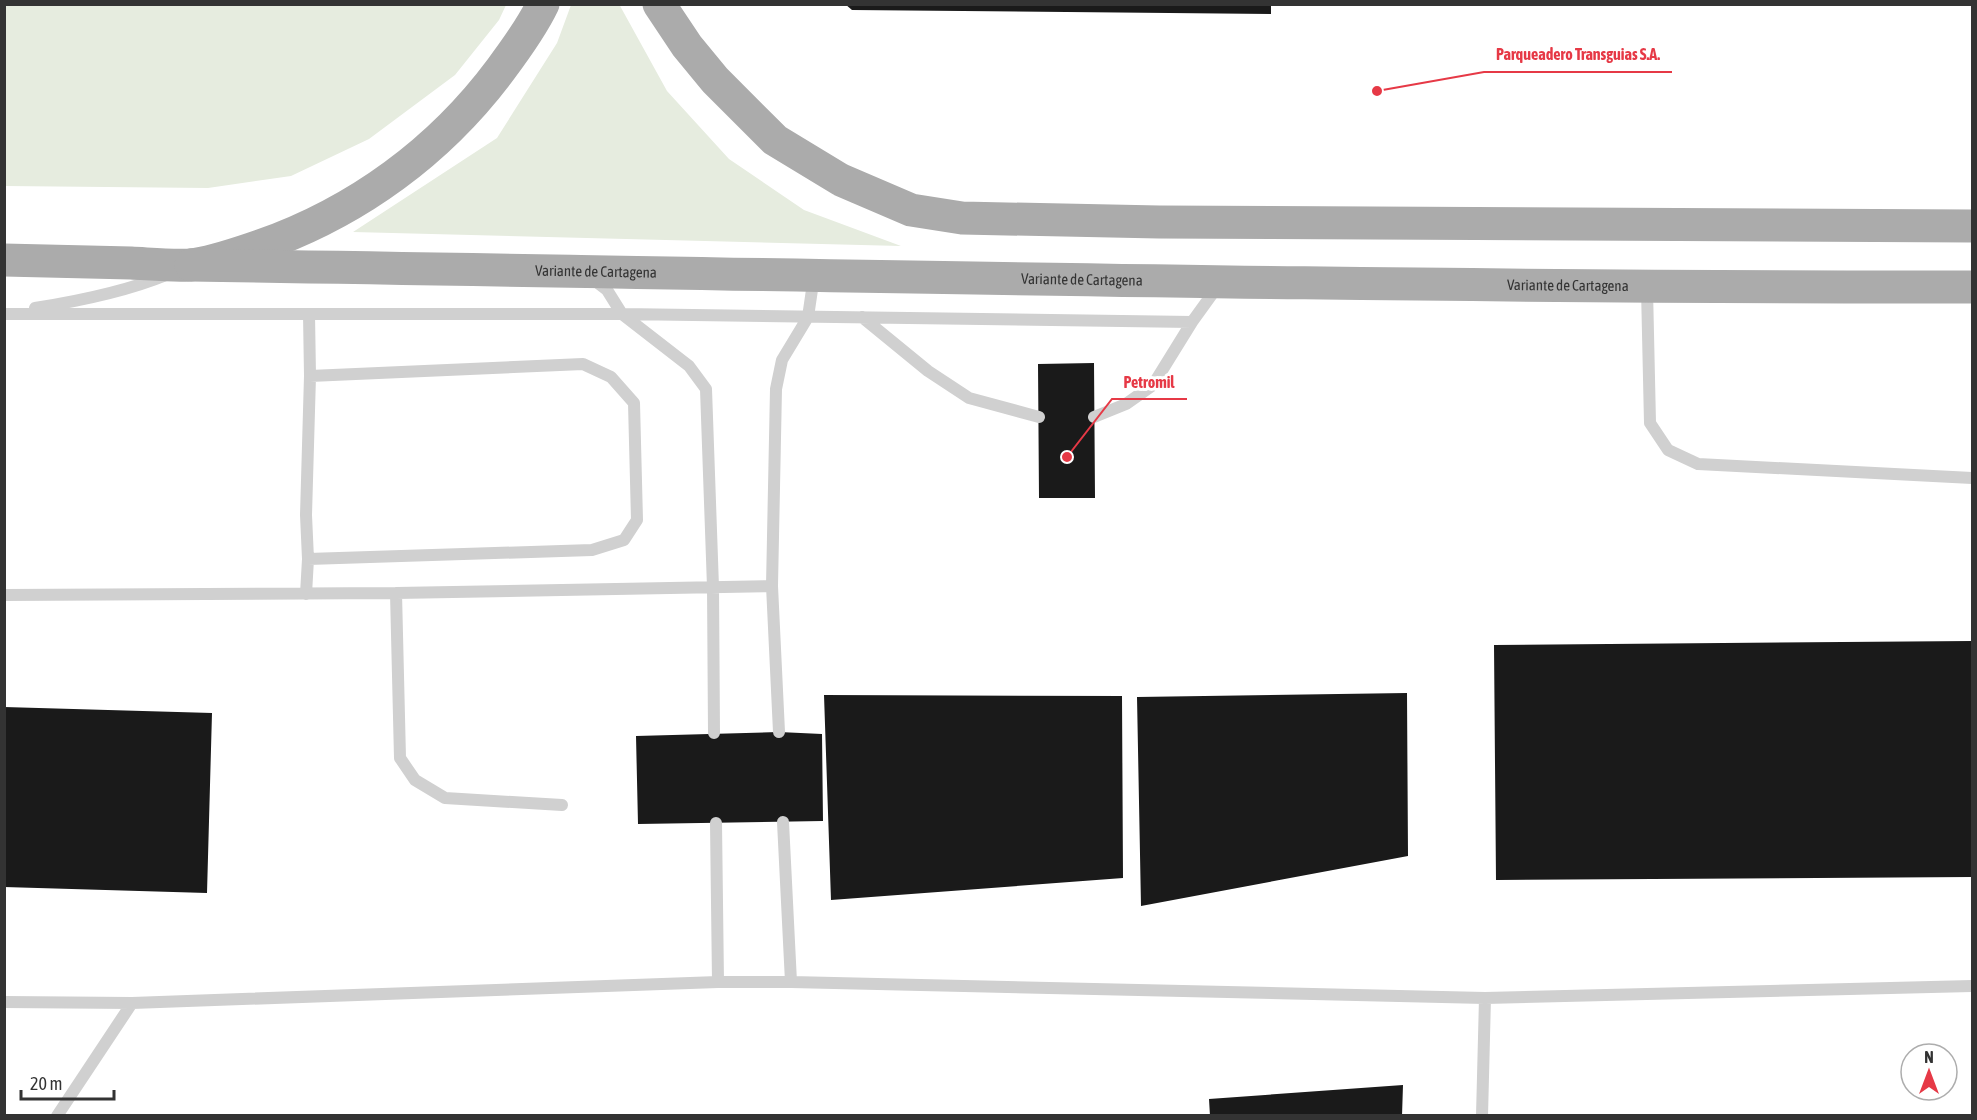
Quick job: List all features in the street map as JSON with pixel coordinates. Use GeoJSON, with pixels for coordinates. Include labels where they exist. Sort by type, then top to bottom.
{"type":"FeatureCollection","features":[{"type":"Feature","properties":{"kind":"main road"},"geometry":{"type":"LineString","coordinates":[[4,260],[191,265],[239,253],[286,237],[331,216],[398,173],[452,128],[485,91],[514,51],[543,4]]}},
{"type":"Feature","properties":{"kind":"main road"},"geometry":{"type":"LineString","coordinates":[[659,4],[687,46],[715,80],[775,140],[841,180],[911,210],[962,218],[1147,222],[1972,226]]}},
{"type":"Feature","properties":{"kind":"main road","name":"Variante de Cartagena"},"geometry":{"type":"LineString","coordinates":[[191,265],[1647,288],[1972,287]]}},
{"type":"Feature","properties":{"kind":"lane"},"geometry":{"type":"LineString","coordinates":[[4,313],[108,293],[149,282],[191,265]]}},
{"type":"Feature","properties":{"kind":"lane"},"geometry":{"type":"LineString","coordinates":[[580,271],[608,290],[622,314],[689,366],[706,389],[713,586],[714,733]]}},
{"type":"Feature","properties":{"kind":"lane"},"geometry":{"type":"LineString","coordinates":[[779,732],[772,586],[776,389],[782,360],[808,317],[814,275]]}},
{"type":"Feature","properties":{"kind":"lane"},"geometry":{"type":"LineString","coordinates":[[1094,417],[1125,404],[1153,385],[1192,322],[1221,282]]}},
{"type":"Feature","properties":{"kind":"lane"},"geometry":{"type":"LineString","coordinates":[[1647,288],[1650,423],[1668,450],[1698,464],[1972,478]]}},
{"type":"Feature","properties":{"kind":"lane"},"geometry":{"type":"LineString","coordinates":[[4,313],[622,314],[1192,322]]}},
{"type":"Feature","properties":{"kind":"lane"},"geometry":{"type":"LineString","coordinates":[[306,594],[309,314]]}},
{"type":"Feature","properties":{"kind":"lane"},"geometry":{"type":"LineString","coordinates":[[862,317],[928,371],[969,398],[1039,417]]}},
{"type":"Feature","properties":{"kind":"lane"},"geometry":{"type":"LineString","coordinates":[[308,559],[592,550],[624,540],[637,520],[634,403],[610,377],[583,364],[310,376]]}},
{"type":"Feature","properties":{"kind":"lane"},"geometry":{"type":"LineString","coordinates":[[4,595],[396,593],[772,586]]}},
{"type":"Feature","properties":{"kind":"lane"},"geometry":{"type":"LineString","coordinates":[[396,593],[400,758],[415,780],[445,798],[562,805]]}},
{"type":"Feature","properties":{"kind":"lane"},"geometry":{"type":"LineString","coordinates":[[783,822],[790,982]]}},
{"type":"Feature","properties":{"kind":"lane"},"geometry":{"type":"LineString","coordinates":[[716,823],[718,982]]}},
{"type":"Feature","properties":{"kind":"lane"},"geometry":{"type":"LineString","coordinates":[[4,1002],[132,1003],[718,982],[1485,998],[1972,986]]}},
{"type":"Feature","properties":{"kind":"lane"},"geometry":{"type":"LineString","coordinates":[[1482,1116],[1485,998]]}},
{"type":"Feature","properties":{"kind":"lane"},"geometry":{"type":"LineString","coordinates":[[57,1116],[132,1003]]}},
{"type":"Feature","properties":{"kind":"shaded area"},"geometry":{"type":"Polygon","coordinates":[[[5,4],[506,5],[499,20],[455,75],[369,139],[291,176],[208,188],[5,186],[5,4]]]}},
{"type":"Feature","properties":{"kind":"shaded area"},"geometry":{"type":"Polygon","coordinates":[[[619,4],[667,91],[729,159],[804,210],[901,246],[353,232],[497,138],[557,43],[571,5],[619,4]]]}},
{"type":"Feature","properties":{"kind":"building"},"geometry":{"type":"Polygon","coordinates":[[[845,4],[1271,4],[1271,14],[852,10],[845,4]]]}},
{"type":"Feature","properties":{"kind":"building"},"geometry":{"type":"Polygon","coordinates":[[[1094,363],[1095,498],[1039,498],[1038,364],[1094,363]]]}},
{"type":"Feature","properties":{"kind":"building"},"geometry":{"type":"Polygon","coordinates":[[[1972,641],[1972,877],[1496,880],[1494,645],[1972,641]]]}},
{"type":"Feature","properties":{"kind":"building"},"geometry":{"type":"Polygon","coordinates":[[[1407,693],[1408,856],[1141,906],[1137,697],[1407,693]]]}},
{"type":"Feature","properties":{"kind":"building"},"geometry":{"type":"Polygon","coordinates":[[[824,695],[1122,696],[1123,878],[831,900],[824,695]]]}},
{"type":"Feature","properties":{"kind":"building"},"geometry":{"type":"Polygon","coordinates":[[[4,707],[212,713],[207,893],[4,887],[4,707]]]}},
{"type":"Feature","properties":{"kind":"building"},"geometry":{"type":"Polygon","coordinates":[[[779,732],[822,734],[823,821],[638,824],[636,736],[779,732]]]}},
{"type":"Feature","properties":{"kind":"building"},"geometry":{"type":"Polygon","coordinates":[[[1403,1085],[1402,1116],[1210,1116],[1209,1099],[1403,1085]]]}},
{"type":"Feature","properties":{"kind":"place","name":"Parqueadero Transguias S.A."},"geometry":{"type":"Point","coordinates":[1377,91]}},
{"type":"Feature","properties":{"kind":"place","name":"Petromil"},"geometry":{"type":"Point","coordinates":[1067,457]}}]}
